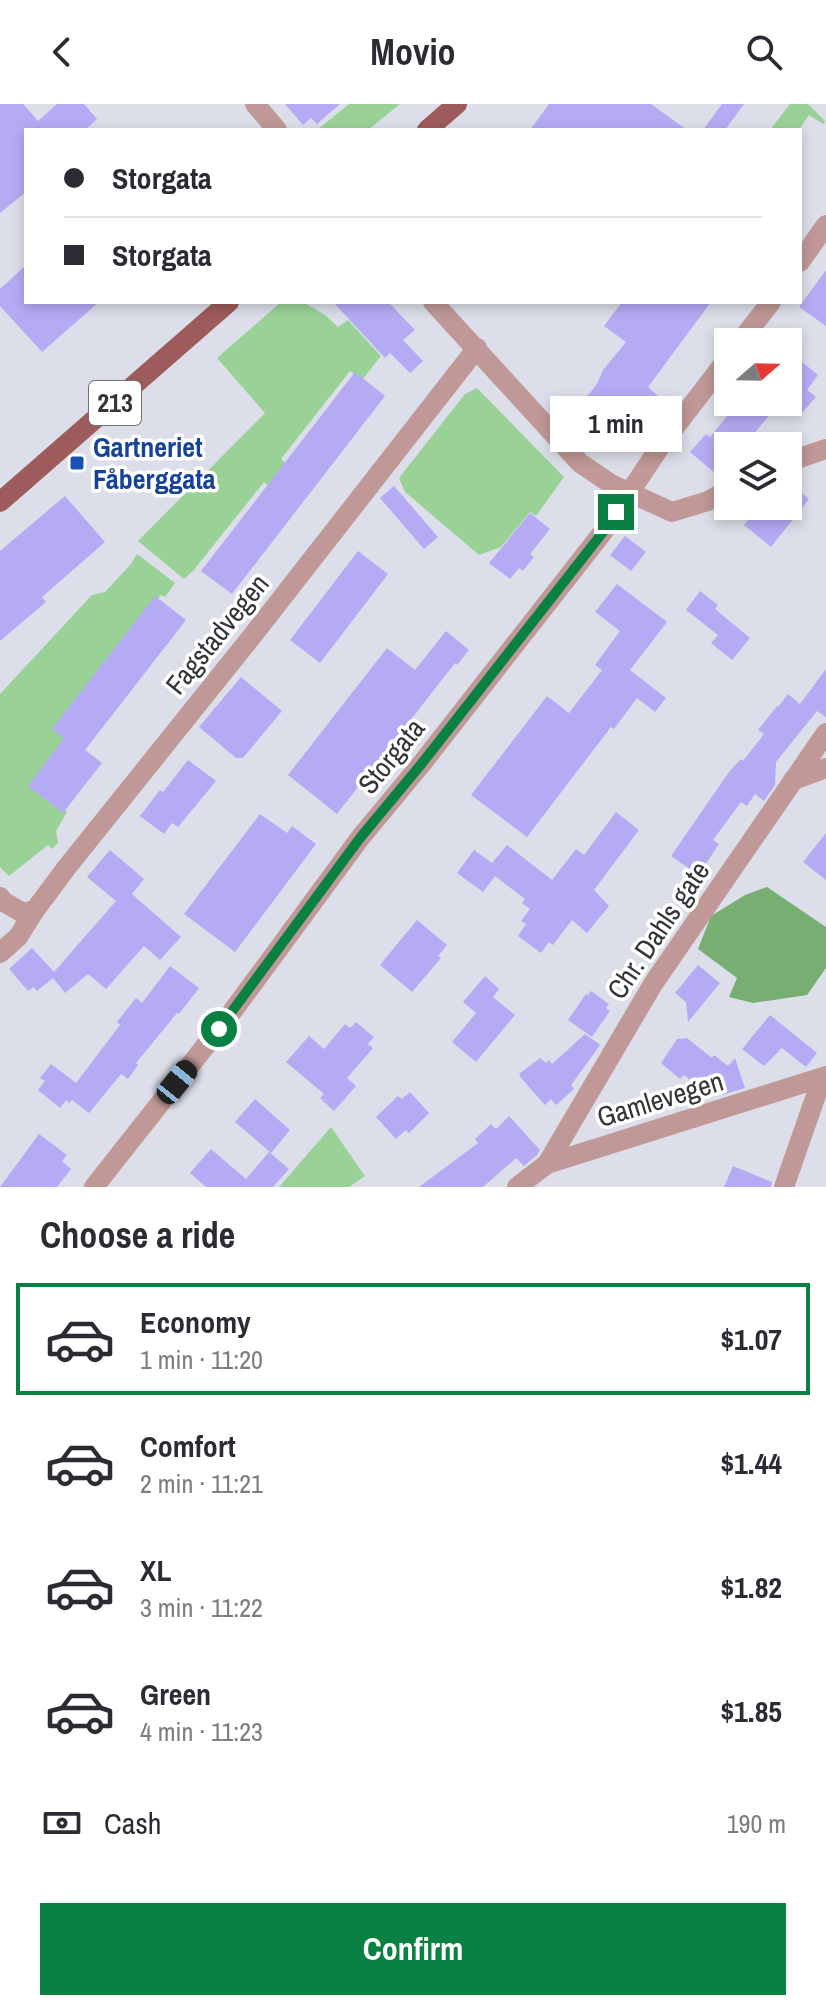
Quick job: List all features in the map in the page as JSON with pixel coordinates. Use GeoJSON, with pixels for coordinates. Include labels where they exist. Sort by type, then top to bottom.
{"type":"FeatureCollection","features":[{"type":"Feature","properties":{"kind":"main road"},"geometry":{"type":"LineString","coordinates":[[429,128],[457,104]]}},
{"type":"Feature","properties":{"kind":"main road","name":"213"},"geometry":{"type":"LineString","coordinates":[[0,502],[227,304]]}},
{"type":"Feature","properties":{"kind":"street"},"geometry":{"type":"LineString","coordinates":[[255,104],[275,128]]}},
{"type":"Feature","properties":{"kind":"street"},"geometry":{"type":"LineString","coordinates":[[802,259],[826,225]]}},
{"type":"Feature","properties":{"kind":"street"},"geometry":{"type":"LineString","coordinates":[[435,304],[580,463],[611,484],[672,512],[714,498]]}},
{"type":"Feature","properties":{"kind":"street"},"geometry":{"type":"LineString","coordinates":[[751,328],[769,304]]}},
{"type":"Feature","properties":{"kind":"street","name":"Fagstadvegen"},"geometry":{"type":"LineString","coordinates":[[0,953],[18,937],[35,910],[477,348]]}},
{"type":"Feature","properties":{"kind":"street","name":"Storgata"},"geometry":{"type":"LineString","coordinates":[[94,1187],[229,1016],[360,838],[603,532],[662,444],[714,376]]}},
{"type":"Feature","properties":{"kind":"street"},"geometry":{"type":"LineString","coordinates":[[802,457],[826,449]]}},
{"type":"Feature","properties":{"kind":"street","name":"Chr. Dahls gate"},"geometry":{"type":"LineString","coordinates":[[547,1164],[653,984],[826,733]]}},
{"type":"Feature","properties":{"kind":"street"},"geometry":{"type":"LineString","coordinates":[[793,780],[826,768]]}},
{"type":"Feature","properties":{"kind":"street"},"geometry":{"type":"LineString","coordinates":[[0,897],[23,913],[35,910]]}},
{"type":"Feature","properties":{"kind":"street"},"geometry":{"type":"LineString","coordinates":[[784,1187],[824,1077]]}},
{"type":"Feature","properties":{"kind":"street","name":"Gamlevegen"},"geometry":{"type":"LineString","coordinates":[[517,1187],[547,1164],[824,1077]]}},
{"type":"Feature","properties":{"kind":"green space"},"geometry":{"type":"Polygon","coordinates":[[[349,104],[400,104],[370,128],[319,128],[349,104]]]}},
{"type":"Feature","properties":{"kind":"green space"},"geometry":{"type":"Polygon","coordinates":[[[790,104],[808,104],[825,121],[823,124],[809,115],[800,128],[772,128],[790,104]]]}},
{"type":"Feature","properties":{"kind":"green space"},"geometry":{"type":"Polygon","coordinates":[[[279,304],[306,304],[338,327],[348,320],[381,356],[362,380],[350,371],[281,459],[287,464],[270,487],[264,482],[184,579],[138,541],[265,413],[217,358],[279,304]]]}},
{"type":"Feature","properties":{"kind":"green space"},"geometry":{"type":"Polygon","coordinates":[[[477,388],[564,477],[536,516],[530,512],[501,547],[479,555],[405,492],[399,478],[465,394],[477,388]]]}},
{"type":"Feature","properties":{"kind":"green space"},"geometry":{"type":"Polygon","coordinates":[[[137,554],[175,583],[165,597],[161,595],[56,727],[69,738],[32,784],[67,812],[56,831],[58,843],[52,849],[48,845],[9,876],[0,867],[0,694],[92,595],[105,592],[137,554]]]}},
{"type":"Feature","properties":{"kind":"green space"},"geometry":{"type":"Polygon","coordinates":[[[767,887],[826,927],[826,968],[807,995],[753,1003],[729,997],[737,978],[698,949],[711,916],[745,895],[767,887]]]}},
{"type":"Feature","properties":{"kind":"green space"},"geometry":{"type":"Polygon","coordinates":[[[331,1127],[365,1176],[349,1187],[279,1187],[331,1127]]]}},
{"type":"Feature","properties":{"kind":"building"},"geometry":{"type":"Polygon","coordinates":[[[0,104],[23,104],[38,121],[57,104],[84,104],[97,119],[87,128],[24,128],[24,194],[0,213],[0,104]]]}},
{"type":"Feature","properties":{"kind":"building"},"geometry":{"type":"Polygon","coordinates":[[[285,104],[340,104],[317,124],[311,118],[303,125],[285,104]]]}},
{"type":"Feature","properties":{"kind":"building"},"geometry":{"type":"Polygon","coordinates":[[[549,104],[651,104],[684,128],[531,128],[549,104]]]}},
{"type":"Feature","properties":{"kind":"building"},"geometry":{"type":"Polygon","coordinates":[[[722,104],[744,104],[726,128],[704,128],[722,104]]]}},
{"type":"Feature","properties":{"kind":"building"},"geometry":{"type":"Polygon","coordinates":[[[24,267],[24,304],[97,304],[42,352],[0,306],[0,289],[24,267]]]}},
{"type":"Feature","properties":{"kind":"building"},"geometry":{"type":"Polygon","coordinates":[[[826,270],[826,326],[799,307],[826,270]]]}},
{"type":"Feature","properties":{"kind":"building"},"geometry":{"type":"Polygon","coordinates":[[[335,304],[390,304],[415,330],[403,340],[423,361],[410,373],[390,353],[385,358],[335,304]]]}},
{"type":"Feature","properties":{"kind":"building"},"geometry":{"type":"Polygon","coordinates":[[[620,304],[710,304],[648,387],[669,406],[648,429],[634,417],[606,452],[588,438],[593,432],[572,415],[626,342],[604,326],[620,304]]]}},
{"type":"Feature","properties":{"kind":"building"},"geometry":{"type":"Polygon","coordinates":[[[802,362],[818,375],[807,390],[816,397],[802,413],[802,362]]]}},
{"type":"Feature","properties":{"kind":"building"},"geometry":{"type":"Polygon","coordinates":[[[355,372],[385,396],[232,594],[201,571],[355,372]]]}},
{"type":"Feature","properties":{"kind":"building"},"geometry":{"type":"Polygon","coordinates":[[[727,416],[769,416],[755,432],[714,432],[727,416]]]}},
{"type":"Feature","properties":{"kind":"building"},"geometry":{"type":"Polygon","coordinates":[[[714,432],[714,472],[690,452],[706,434],[710,437],[714,432]]]}},
{"type":"Feature","properties":{"kind":"building"},"geometry":{"type":"Polygon","coordinates":[[[394,486],[438,537],[424,549],[380,498],[394,486]]]}},
{"type":"Feature","properties":{"kind":"building"},"geometry":{"type":"Polygon","coordinates":[[[802,493],[809,499],[802,508],[802,493]]]}},
{"type":"Feature","properties":{"kind":"building"},"geometry":{"type":"Polygon","coordinates":[[[65,496],[105,542],[42,597],[46,602],[0,641],[0,551],[65,496]]]}},
{"type":"Feature","properties":{"kind":"building"},"geometry":{"type":"Polygon","coordinates":[[[530,513],[550,529],[530,554],[534,557],[523,571],[519,568],[510,579],[489,563],[530,513]]]}},
{"type":"Feature","properties":{"kind":"building"},"geometry":{"type":"Polygon","coordinates":[[[748,520],[792,520],[771,547],[744,525],[748,520]]]}},
{"type":"Feature","properties":{"kind":"building"},"geometry":{"type":"Polygon","coordinates":[[[625,536],[646,552],[631,571],[610,555],[625,536]]]}},
{"type":"Feature","properties":{"kind":"building"},"geometry":{"type":"Polygon","coordinates":[[[358,551],[388,574],[320,663],[290,640],[358,551]]]}},
{"type":"Feature","properties":{"kind":"building"},"geometry":{"type":"Polygon","coordinates":[[[617,584],[667,622],[630,670],[666,698],[655,712],[637,698],[527,837],[471,795],[547,696],[569,713],[602,670],[595,665],[620,631],[595,612],[617,584]]]}},
{"type":"Feature","properties":{"kind":"building"},"geometry":{"type":"Polygon","coordinates":[[[700,591],[718,605],[715,609],[750,638],[732,660],[711,643],[718,635],[686,610],[700,591]]]}},
{"type":"Feature","properties":{"kind":"building"},"geometry":{"type":"Polygon","coordinates":[[[155,596],[186,620],[85,750],[102,763],[63,813],[28,786],[64,738],[52,729],[155,596]]]}},
{"type":"Feature","properties":{"kind":"building"},"geometry":{"type":"Polygon","coordinates":[[[446,631],[469,650],[457,665],[455,663],[337,814],[288,775],[387,648],[415,670],[446,631]]]}},
{"type":"Feature","properties":{"kind":"building"},"geometry":{"type":"Polygon","coordinates":[[[826,669],[826,717],[817,711],[776,762],[775,785],[764,801],[755,794],[747,806],[741,802],[713,840],[719,844],[703,868],[699,866],[694,872],[671,856],[729,772],[741,759],[743,761],[764,734],[758,730],[777,706],[788,694],[800,704],[826,669]]]}},
{"type":"Feature","properties":{"kind":"building"},"geometry":{"type":"Polygon","coordinates":[[[241,677],[282,711],[243,758],[236,758],[199,727],[241,677]]]}},
{"type":"Feature","properties":{"kind":"building"},"geometry":{"type":"Polygon","coordinates":[[[188,760],[216,781],[178,827],[172,823],[164,834],[140,816],[188,760]]]}},
{"type":"Feature","properties":{"kind":"building"},"geometry":{"type":"Polygon","coordinates":[[[616,812],[639,830],[594,890],[609,906],[587,933],[572,920],[553,945],[549,942],[541,953],[518,936],[526,924],[521,921],[530,909],[522,903],[525,899],[495,876],[483,892],[457,873],[474,850],[492,863],[507,845],[552,880],[576,849],[584,855],[616,812]]]}},
{"type":"Feature","properties":{"kind":"building"},"geometry":{"type":"Polygon","coordinates":[[[260,814],[287,833],[292,826],[316,844],[235,952],[184,914],[260,814]]]}},
{"type":"Feature","properties":{"kind":"building"},"geometry":{"type":"Polygon","coordinates":[[[826,833],[826,880],[803,862],[826,833]]]}},
{"type":"Feature","properties":{"kind":"building"},"geometry":{"type":"Polygon","coordinates":[[[110,850],[144,879],[132,894],[181,937],[160,960],[144,946],[106,989],[88,974],[65,993],[53,978],[37,991],[34,987],[28,991],[9,969],[32,948],[54,972],[116,901],[87,877],[110,850]]]}},
{"type":"Feature","properties":{"kind":"building"},"geometry":{"type":"Polygon","coordinates":[[[417,920],[447,945],[438,956],[441,958],[412,992],[380,965],[417,920]]]}},
{"type":"Feature","properties":{"kind":"building"},"geometry":{"type":"Polygon","coordinates":[[[698,965],[720,983],[688,1022],[686,1002],[675,993],[698,965]]]}},
{"type":"Feature","properties":{"kind":"building"},"geometry":{"type":"Polygon","coordinates":[[[170,966],[199,988],[136,1063],[138,1065],[128,1079],[121,1074],[89,1113],[72,1100],[69,1103],[66,1100],[60,1108],[38,1090],[45,1081],[40,1078],[51,1064],[76,1083],[120,1025],[117,1022],[136,998],[142,1003],[170,966]]]}},
{"type":"Feature","properties":{"kind":"building"},"geometry":{"type":"Polygon","coordinates":[[[485,976],[499,989],[493,997],[515,1015],[476,1062],[452,1042],[476,1013],[463,1002],[485,976]]]}},
{"type":"Feature","properties":{"kind":"building"},"geometry":{"type":"Polygon","coordinates":[[[591,991],[609,1004],[606,1008],[610,1011],[592,1037],[568,1020],[591,991]]]}},
{"type":"Feature","properties":{"kind":"building"},"geometry":{"type":"Polygon","coordinates":[[[770,1015],[817,1053],[806,1067],[782,1048],[764,1066],[742,1049],[770,1015]]]}},
{"type":"Feature","properties":{"kind":"building"},"geometry":{"type":"Polygon","coordinates":[[[356,1022],[374,1037],[368,1044],[373,1048],[347,1078],[356,1086],[334,1111],[320,1098],[324,1094],[286,1062],[309,1036],[324,1049],[345,1024],[350,1028],[356,1022]]]}},
{"type":"Feature","properties":{"kind":"building"},"geometry":{"type":"Polygon","coordinates":[[[585,1034],[600,1045],[571,1085],[574,1089],[556,1105],[551,1099],[545,1105],[519,1074],[540,1058],[552,1064],[585,1034]]]}},
{"type":"Feature","properties":{"kind":"building"},"geometry":{"type":"Polygon","coordinates":[[[687,1038],[712,1058],[714,1055],[728,1066],[735,1058],[745,1088],[722,1095],[699,1076],[694,1083],[684,1075],[680,1079],[661,1063],[677,1039],[687,1038]]]}},
{"type":"Feature","properties":{"kind":"building"},"geometry":{"type":"Polygon","coordinates":[[[410,1092],[429,1113],[409,1133],[406,1130],[396,1139],[376,1117],[398,1096],[402,1099],[410,1092]]]}},
{"type":"Feature","properties":{"kind":"building"},"geometry":{"type":"Polygon","coordinates":[[[255,1099],[290,1130],[271,1153],[235,1122],[255,1099]]]}},
{"type":"Feature","properties":{"kind":"building"},"geometry":{"type":"Polygon","coordinates":[[[509,1116],[540,1150],[524,1166],[516,1158],[483,1187],[419,1187],[478,1143],[475,1139],[491,1124],[496,1129],[509,1116]]]}},
{"type":"Feature","properties":{"kind":"building"},"geometry":{"type":"Polygon","coordinates":[[[39,1134],[67,1155],[62,1161],[71,1169],[57,1187],[0,1187],[39,1134]]]}},
{"type":"Feature","properties":{"kind":"building"},"geometry":{"type":"Polygon","coordinates":[[[211,1149],[246,1179],[269,1152],[289,1169],[273,1187],[206,1187],[190,1173],[211,1149]]]}},
{"type":"Feature","properties":{"kind":"building"},"geometry":{"type":"Polygon","coordinates":[[[733,1166],[772,1182],[771,1187],[724,1187],[733,1166]]]}},
{"type":"Feature","properties":{"kind":"place","name":"Gartneriet Fåberggata"},"geometry":{"type":"Point","coordinates":[77,463]}},
{"type":"Feature","properties":{"kind":"route"},"geometry":{"type":"LineString","coordinates":[[219,1029],[360,838],[423,762],[616,512]]}}]}
